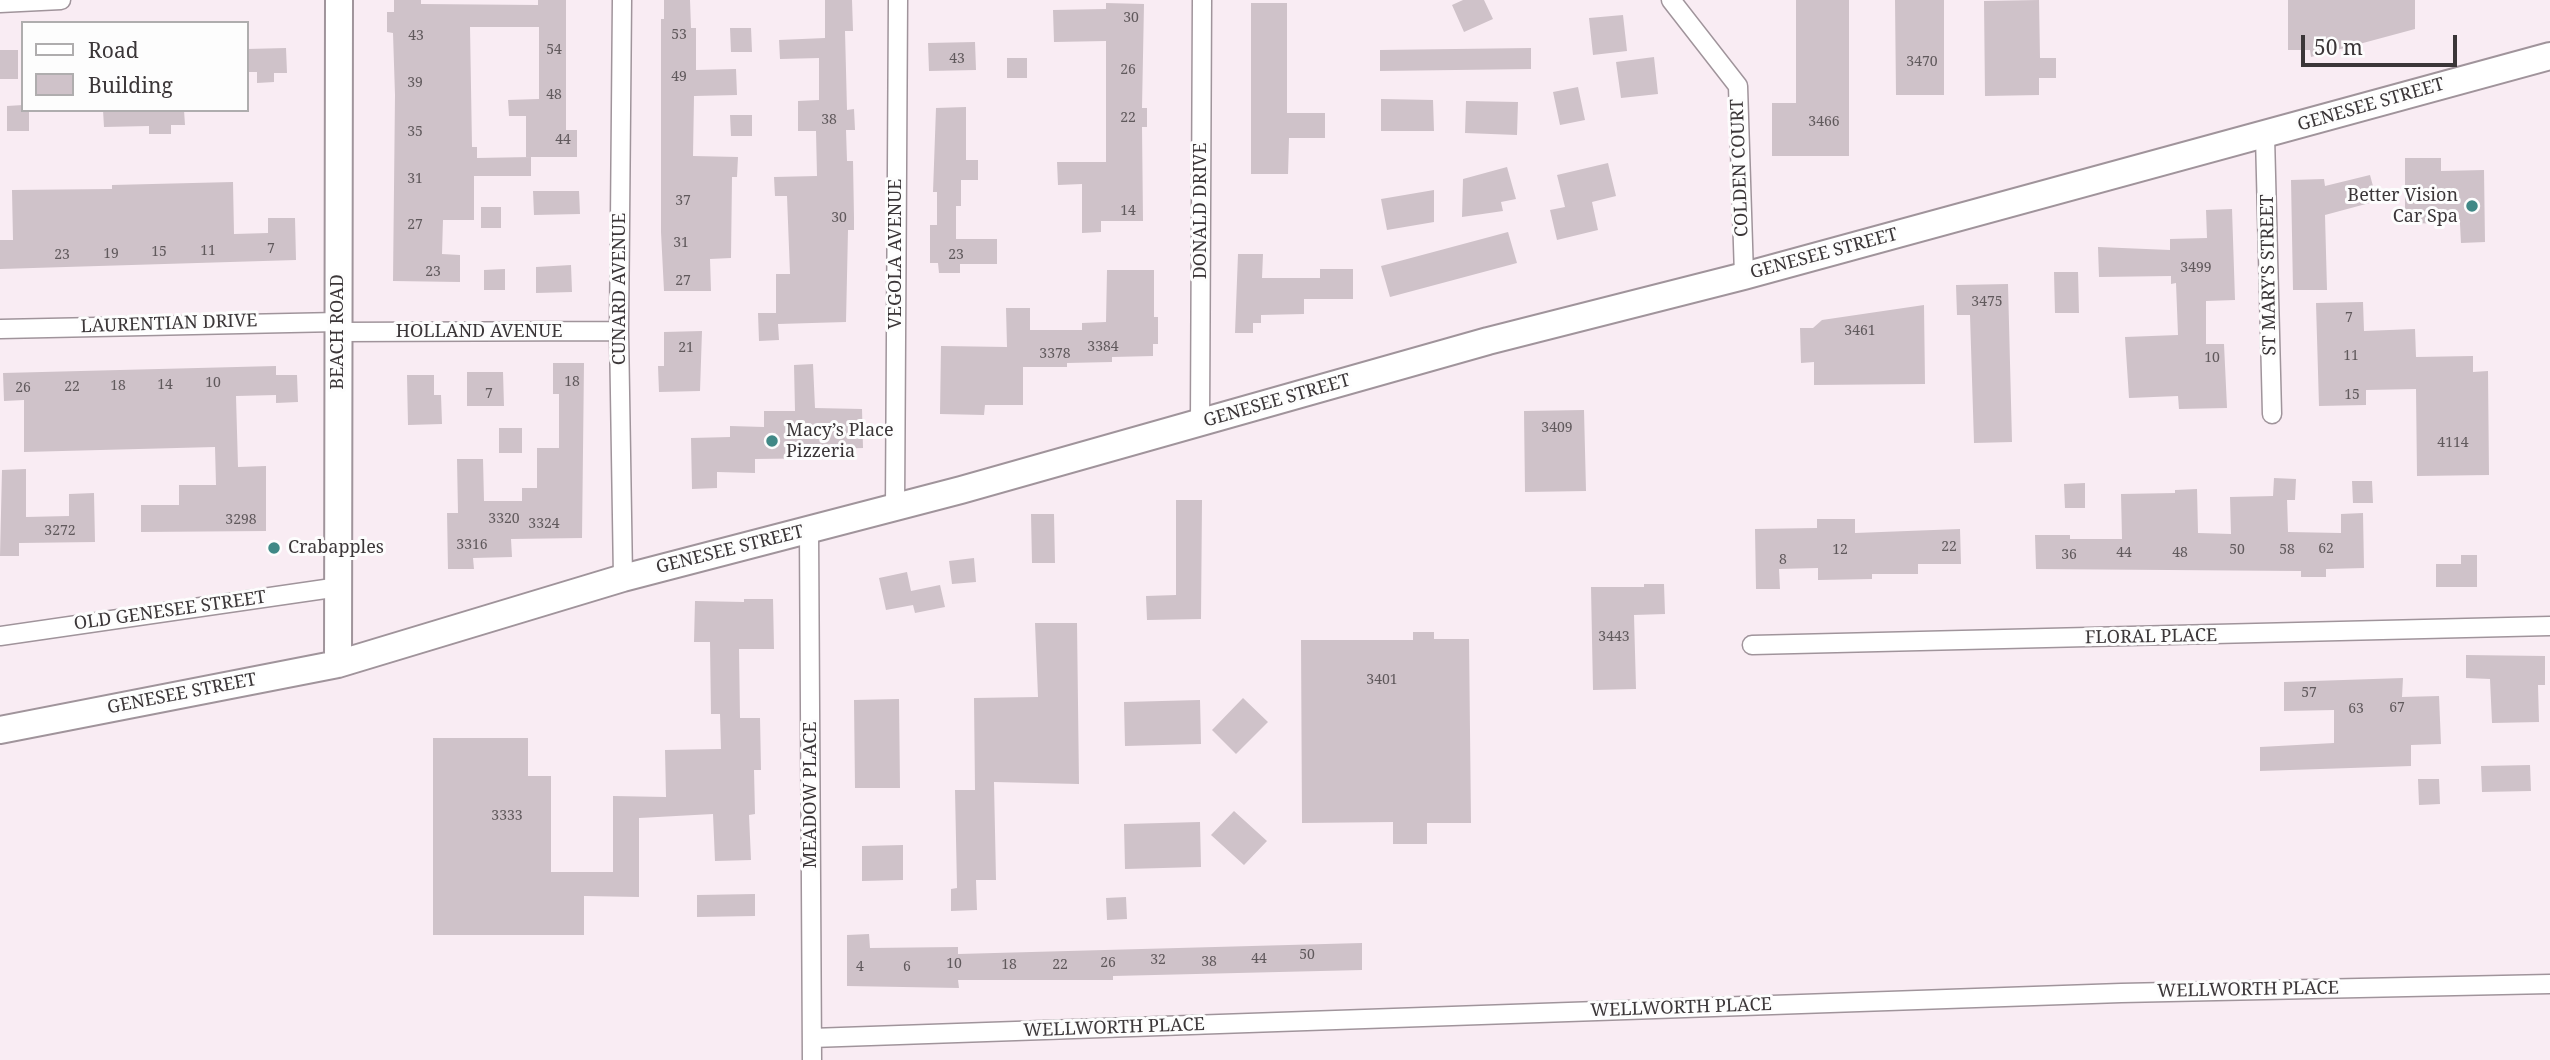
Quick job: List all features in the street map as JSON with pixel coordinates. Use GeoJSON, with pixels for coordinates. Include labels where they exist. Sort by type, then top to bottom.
{"type":"FeatureCollection","features":[{"type":"Feature","properties":{"kind":"main road","name":"BEACH ROAD"},"geometry":{"type":"LineString","coordinates":[[338,664],[339,0]]}},
{"type":"Feature","properties":{"kind":"main road","name":"GENESEE STREET"},"geometry":{"type":"LineString","coordinates":[[0,730],[338,664],[623,578],[895,508],[1488,341],[1744,276],[2550,56]]}},
{"type":"Feature","properties":{"kind":"street"},"geometry":{"type":"LineString","coordinates":[[0,3],[61,0]]}},
{"type":"Feature","properties":{"kind":"street","name":"CUNARD AVENUE"},"geometry":{"type":"LineString","coordinates":[[622,0],[619,331],[623,578]]}},
{"type":"Feature","properties":{"kind":"street","name":"VEGOLA AVENUE"},"geometry":{"type":"LineString","coordinates":[[895,508],[898,0]]}},
{"type":"Feature","properties":{"kind":"street","name":"DONALD DRIVE"},"geometry":{"type":"LineString","coordinates":[[1200,422],[1202,0]]}},
{"type":"Feature","properties":{"kind":"street","name":"COLDEN COURT"},"geometry":{"type":"LineString","coordinates":[[1671,0],[1738,86],[1744,276]]}},
{"type":"Feature","properties":{"kind":"street","name":"ST MARY'S STREET"},"geometry":{"type":"LineString","coordinates":[[2265,135],[2272,414]]}},
{"type":"Feature","properties":{"kind":"street","name":"LAURENTIAN DRIVE"},"geometry":{"type":"LineString","coordinates":[[0,329],[338,327]]}},
{"type":"Feature","properties":{"kind":"street","name":"HOLLAND AVENUE"},"geometry":{"type":"LineString","coordinates":[[338,327],[619,331]]}},
{"type":"Feature","properties":{"kind":"street","name":"MEADOW PLACE"},"geometry":{"type":"LineString","coordinates":[[809,530],[812,1060]]}},
{"type":"Feature","properties":{"kind":"street","name":"OLD GENESEE STREET"},"geometry":{"type":"LineString","coordinates":[[0,636],[339,587]]}},
{"type":"Feature","properties":{"kind":"street","name":"FLORAL PLACE"},"geometry":{"type":"LineString","coordinates":[[1752,645],[2550,626]]}},
{"type":"Feature","properties":{"kind":"street","name":"WELLWORTH PLACE"},"geometry":{"type":"LineString","coordinates":[[812,1038],[2107,993],[2550,984]]}},
{"type":"Feature","properties":{"kind":"building"},"geometry":{"type":"Polygon","coordinates":[[[394,0],[421,0],[421,4],[538,5],[538,0],[566,0],[566,130],[577,130],[577,157],[531,157],[531,176],[474,176],[474,220],[443,220],[442,254],[460,255],[460,282],[393,281],[395,95],[393,33],[387,32],[387,12],[394,12],[394,0]],[[470,27],[472,147],[477,147],[477,158],[531,157],[526,157],[526,116],[509,116],[508,100],[539,99],[539,27],[470,27]]]}},
{"type":"Feature","properties":{"kind":"building"},"geometry":{"type":"Polygon","coordinates":[[[664,0],[690,0],[691,28],[696,28],[696,70],[736,69],[737,95],[694,96],[693,156],[738,157],[737,177],[732,177],[731,258],[710,259],[711,291],[664,291],[661,232],[661,19],[664,19],[664,0]]]}},
{"type":"Feature","properties":{"kind":"building"},"geometry":{"type":"Polygon","coordinates":[[[825,0],[852,0],[853,31],[845,31],[847,110],[854,109],[855,130],[846,130],[847,161],[853,161],[854,230],[848,230],[846,322],[778,324],[779,340],[759,341],[758,313],[776,313],[776,274],[790,274],[787,196],[775,196],[774,177],[817,176],[816,131],[798,131],[798,101],[819,100],[819,58],[780,59],[779,40],[825,38],[825,0]]]}},
{"type":"Feature","properties":{"kind":"building"},"geometry":{"type":"Polygon","coordinates":[[[1463,0],[1484,0],[1493,19],[1464,32],[1452,5],[1463,0]]]}},
{"type":"Feature","properties":{"kind":"building"},"geometry":{"type":"Polygon","coordinates":[[[1796,0],[1849,0],[1849,156],[1772,156],[1772,103],[1796,103],[1796,0]]]}},
{"type":"Feature","properties":{"kind":"building"},"geometry":{"type":"Polygon","coordinates":[[[1895,0],[1944,0],[1944,95],[1896,95],[1895,0]]]}},
{"type":"Feature","properties":{"kind":"building"},"geometry":{"type":"Polygon","coordinates":[[[2039,0],[2040,58],[2056,58],[2056,78],[2039,78],[2039,95],[1985,96],[1984,1],[2039,0]]]}},
{"type":"Feature","properties":{"kind":"building"},"geometry":{"type":"Polygon","coordinates":[[[2288,0],[2415,0],[2415,29],[2311,57],[2310,50],[2288,50],[2288,0]]]}},
{"type":"Feature","properties":{"kind":"building"},"geometry":{"type":"Polygon","coordinates":[[[1106,3],[1144,4],[1142,108],[1147,108],[1147,127],[1142,127],[1143,221],[1101,221],[1101,232],[1082,233],[1082,184],[1058,185],[1057,162],[1106,162],[1106,41],[1054,42],[1053,10],[1106,9],[1106,3]]]}},
{"type":"Feature","properties":{"kind":"building"},"geometry":{"type":"Polygon","coordinates":[[[1251,3],[1287,3],[1287,113],[1325,113],[1325,138],[1289,138],[1288,174],[1251,174],[1251,3]]]}},
{"type":"Feature","properties":{"kind":"building"},"geometry":{"type":"Polygon","coordinates":[[[1623,15],[1627,51],[1593,55],[1589,18],[1623,15]]]}},
{"type":"Feature","properties":{"kind":"building"},"geometry":{"type":"Polygon","coordinates":[[[730,28],[751,28],[752,52],[731,52],[730,28]]]}},
{"type":"Feature","properties":{"kind":"building"},"geometry":{"type":"Polygon","coordinates":[[[975,42],[976,70],[929,71],[928,43],[975,42]]]}},
{"type":"Feature","properties":{"kind":"building"},"geometry":{"type":"Polygon","coordinates":[[[286,48],[287,73],[274,73],[274,82],[257,83],[257,72],[248,72],[248,49],[286,48]]]}},
{"type":"Feature","properties":{"kind":"building"},"geometry":{"type":"Polygon","coordinates":[[[1531,48],[1531,69],[1380,71],[1380,50],[1531,48]]]}},
{"type":"Feature","properties":{"kind":"building"},"geometry":{"type":"Polygon","coordinates":[[[0,50],[18,50],[18,79],[0,79],[0,50]]]}},
{"type":"Feature","properties":{"kind":"building"},"geometry":{"type":"Polygon","coordinates":[[[1654,57],[1658,94],[1621,98],[1616,62],[1654,57]]]}},
{"type":"Feature","properties":{"kind":"building"},"geometry":{"type":"Polygon","coordinates":[[[1007,58],[1027,58],[1027,78],[1007,78],[1007,58]]]}},
{"type":"Feature","properties":{"kind":"building"},"geometry":{"type":"Polygon","coordinates":[[[1578,87],[1585,120],[1560,125],[1553,92],[1578,87]]]}},
{"type":"Feature","properties":{"kind":"building"},"geometry":{"type":"Polygon","coordinates":[[[1381,99],[1433,100],[1434,131],[1381,131],[1381,99]]]}},
{"type":"Feature","properties":{"kind":"building"},"geometry":{"type":"Polygon","coordinates":[[[1466,101],[1518,102],[1517,135],[1465,133],[1466,101]]]}},
{"type":"Feature","properties":{"kind":"building"},"geometry":{"type":"Polygon","coordinates":[[[21,105],[21,112],[29,112],[29,131],[7,131],[7,106],[21,105]]]}},
{"type":"Feature","properties":{"kind":"building"},"geometry":{"type":"Polygon","coordinates":[[[966,107],[966,160],[978,160],[978,180],[961,180],[961,206],[956,206],[956,239],[997,239],[997,264],[960,264],[960,273],[939,273],[938,263],[930,263],[930,225],[937,225],[937,192],[933,192],[936,108],[966,107]]]}},
{"type":"Feature","properties":{"kind":"building"},"geometry":{"type":"Polygon","coordinates":[[[103,112],[184,112],[185,125],[171,125],[171,134],[149,134],[149,126],[104,127],[103,112]]]}},
{"type":"Feature","properties":{"kind":"building"},"geometry":{"type":"Polygon","coordinates":[[[730,115],[752,115],[752,136],[731,136],[730,115]]]}},
{"type":"Feature","properties":{"kind":"building"},"geometry":{"type":"Polygon","coordinates":[[[2405,158],[2441,158],[2441,171],[2484,170],[2485,242],[2461,243],[2460,224],[2405,223],[2405,158]]]}},
{"type":"Feature","properties":{"kind":"building"},"geometry":{"type":"Polygon","coordinates":[[[1608,163],[1616,196],[1592,202],[1598,230],[1557,240],[1550,210],[1565,207],[1557,175],[1608,163]]]}},
{"type":"Feature","properties":{"kind":"building"},"geometry":{"type":"Polygon","coordinates":[[[1507,167],[1516,199],[1501,202],[1503,211],[1462,217],[1463,179],[1507,167]]]}},
{"type":"Feature","properties":{"kind":"building"},"geometry":{"type":"Polygon","coordinates":[[[2370,175],[2377,201],[2325,215],[2327,290],[2293,290],[2291,180],[2324,179],[2325,186],[2370,175]]]}},
{"type":"Feature","properties":{"kind":"building"},"geometry":{"type":"Polygon","coordinates":[[[233,182],[234,234],[268,233],[268,218],[295,218],[296,260],[0,269],[0,240],[13,240],[12,190],[112,189],[112,185],[233,182]]]}},
{"type":"Feature","properties":{"kind":"building"},"geometry":{"type":"Polygon","coordinates":[[[1434,190],[1434,222],[1387,230],[1381,199],[1434,190]]]}},
{"type":"Feature","properties":{"kind":"building"},"geometry":{"type":"Polygon","coordinates":[[[533,191],[579,191],[580,214],[534,215],[533,191]]]}},
{"type":"Feature","properties":{"kind":"building"},"geometry":{"type":"Polygon","coordinates":[[[481,207],[501,207],[501,228],[481,228],[481,207]]]}},
{"type":"Feature","properties":{"kind":"building"},"geometry":{"type":"Polygon","coordinates":[[[2232,209],[2235,300],[2206,301],[2206,344],[2224,344],[2227,408],[2179,409],[2178,396],[2129,398],[2125,337],[2178,335],[2176,283],[2171,284],[2171,276],[2099,277],[2098,247],[2170,250],[2170,239],[2207,238],[2206,210],[2232,209]]]}},
{"type":"Feature","properties":{"kind":"building"},"geometry":{"type":"Polygon","coordinates":[[[1508,232],[1517,263],[1390,297],[1381,266],[1508,232]]]}},
{"type":"Feature","properties":{"kind":"building"},"geometry":{"type":"Polygon","coordinates":[[[1238,254],[1263,254],[1262,278],[1320,278],[1320,269],[1353,269],[1353,299],[1304,299],[1304,314],[1261,315],[1261,323],[1253,323],[1253,333],[1235,333],[1238,254]]]}},
{"type":"Feature","properties":{"kind":"building"},"geometry":{"type":"Polygon","coordinates":[[[571,265],[572,292],[536,293],[536,267],[571,265]]]}},
{"type":"Feature","properties":{"kind":"building"},"geometry":{"type":"Polygon","coordinates":[[[505,269],[505,290],[484,290],[484,270],[505,269]]]}},
{"type":"Feature","properties":{"kind":"building"},"geometry":{"type":"Polygon","coordinates":[[[1107,270],[1154,270],[1154,317],[1158,317],[1158,344],[1153,344],[1153,356],[1112,357],[1112,362],[1067,363],[1067,367],[1023,367],[1023,405],[985,405],[984,415],[940,414],[941,346],[1007,347],[1006,308],[1030,308],[1030,330],[1082,330],[1082,323],[1106,322],[1107,270]]]}},
{"type":"Feature","properties":{"kind":"building"},"geometry":{"type":"Polygon","coordinates":[[[2054,272],[2078,272],[2079,313],[2055,313],[2054,272]]]}},
{"type":"Feature","properties":{"kind":"building"},"geometry":{"type":"Polygon","coordinates":[[[2008,284],[2012,442],[1974,443],[1970,315],[1957,315],[1956,285],[2008,284]]]}},
{"type":"Feature","properties":{"kind":"building"},"geometry":{"type":"Polygon","coordinates":[[[2363,302],[2364,331],[2415,329],[2416,357],[2473,356],[2473,372],[2488,371],[2489,475],[2417,476],[2416,389],[2366,390],[2366,405],[2319,406],[2316,303],[2363,302]]]}},
{"type":"Feature","properties":{"kind":"building"},"geometry":{"type":"Polygon","coordinates":[[[1924,305],[1925,384],[1814,385],[1814,362],[1801,363],[1800,328],[1813,328],[1822,320],[1924,305]]]}},
{"type":"Feature","properties":{"kind":"building"},"geometry":{"type":"Polygon","coordinates":[[[702,331],[700,391],[659,392],[658,366],[664,366],[664,332],[702,331]]]}},
{"type":"Feature","properties":{"kind":"building"},"geometry":{"type":"Polygon","coordinates":[[[553,363],[584,363],[582,538],[511,539],[512,557],[473,558],[474,569],[448,569],[447,513],[458,513],[457,459],[483,459],[484,501],[522,501],[522,488],[537,488],[537,448],[559,448],[559,394],[553,394],[553,363]]]}},
{"type":"Feature","properties":{"kind":"building"},"geometry":{"type":"Polygon","coordinates":[[[813,364],[815,408],[862,409],[863,448],[829,449],[829,458],[755,459],[755,473],[717,472],[717,488],[692,489],[691,438],[730,437],[730,426],[764,427],[764,411],[795,411],[794,365],[813,364]]]}},
{"type":"Feature","properties":{"kind":"building"},"geometry":{"type":"Polygon","coordinates":[[[276,366],[276,375],[297,375],[298,402],[276,403],[276,395],[236,396],[238,467],[266,466],[266,531],[141,532],[141,505],[179,505],[179,485],[216,485],[215,447],[24,452],[24,400],[4,401],[3,373],[276,366]]]}},
{"type":"Feature","properties":{"kind":"building"},"geometry":{"type":"Polygon","coordinates":[[[467,372],[503,372],[504,406],[467,406],[467,372]]]}},
{"type":"Feature","properties":{"kind":"building"},"geometry":{"type":"Polygon","coordinates":[[[407,375],[434,375],[434,395],[441,395],[442,424],[408,425],[407,375]]]}},
{"type":"Feature","properties":{"kind":"building"},"geometry":{"type":"Polygon","coordinates":[[[1584,410],[1586,491],[1525,492],[1524,411],[1584,410]]]}},
{"type":"Feature","properties":{"kind":"building"},"geometry":{"type":"Polygon","coordinates":[[[499,428],[522,428],[522,453],[499,453],[499,428]]]}},
{"type":"Feature","properties":{"kind":"building"},"geometry":{"type":"Polygon","coordinates":[[[26,469],[26,517],[69,516],[69,494],[94,493],[95,542],[19,543],[19,556],[0,556],[2,470],[26,469]]]}},
{"type":"Feature","properties":{"kind":"building"},"geometry":{"type":"Polygon","coordinates":[[[2274,478],[2296,479],[2295,500],[2287,500],[2288,532],[2341,533],[2341,514],[2363,513],[2364,568],[2326,569],[2326,577],[2301,577],[2301,571],[2036,569],[2035,535],[2070,535],[2070,539],[2122,539],[2121,494],[2175,493],[2175,490],[2197,489],[2198,533],[2231,534],[2230,497],[2273,496],[2274,478]]]}},
{"type":"Feature","properties":{"kind":"building"},"geometry":{"type":"Polygon","coordinates":[[[2352,481],[2372,481],[2373,503],[2353,503],[2352,481]]]}},
{"type":"Feature","properties":{"kind":"building"},"geometry":{"type":"Polygon","coordinates":[[[2085,483],[2085,508],[2065,508],[2064,484],[2085,483]]]}},
{"type":"Feature","properties":{"kind":"building"},"geometry":{"type":"Polygon","coordinates":[[[1176,500],[1202,500],[1201,619],[1147,620],[1146,596],[1176,595],[1176,500]]]}},
{"type":"Feature","properties":{"kind":"building"},"geometry":{"type":"Polygon","coordinates":[[[1031,514],[1054,514],[1055,563],[1032,563],[1031,514]]]}},
{"type":"Feature","properties":{"kind":"building"},"geometry":{"type":"Polygon","coordinates":[[[1817,519],[1855,519],[1855,533],[1960,529],[1961,564],[1918,564],[1918,574],[1872,574],[1872,579],[1818,580],[1818,568],[1779,569],[1780,589],[1756,589],[1755,529],[1817,528],[1817,519]]]}},
{"type":"Feature","properties":{"kind":"building"},"geometry":{"type":"Polygon","coordinates":[[[2461,555],[2477,555],[2477,587],[2436,587],[2436,564],[2461,564],[2461,555]]]}},
{"type":"Feature","properties":{"kind":"building"},"geometry":{"type":"Polygon","coordinates":[[[974,558],[976,582],[952,584],[949,561],[974,558]]]}},
{"type":"Feature","properties":{"kind":"building"},"geometry":{"type":"Polygon","coordinates":[[[907,572],[911,591],[940,585],[945,607],[915,613],[913,605],[886,610],[879,578],[907,572]]]}},
{"type":"Feature","properties":{"kind":"building"},"geometry":{"type":"Polygon","coordinates":[[[1644,584],[1664,584],[1665,614],[1634,615],[1636,689],[1593,690],[1591,587],[1644,587],[1644,584]]]}},
{"type":"Feature","properties":{"kind":"building"},"geometry":{"type":"Polygon","coordinates":[[[744,599],[773,599],[774,649],[739,649],[740,718],[760,718],[761,770],[754,770],[755,814],[749,815],[751,860],[715,861],[713,814],[639,818],[639,897],[584,896],[584,935],[433,935],[433,738],[528,738],[528,776],[551,776],[551,872],[613,872],[613,796],[666,797],[665,750],[721,749],[720,714],[711,714],[710,642],[694,642],[695,601],[744,602],[744,599]]]}},
{"type":"Feature","properties":{"kind":"building"},"geometry":{"type":"Polygon","coordinates":[[[1035,623],[1077,623],[1079,784],[994,782],[996,880],[976,880],[977,910],[951,911],[951,889],[957,888],[955,790],[975,790],[974,698],[1038,697],[1035,623]]]}},
{"type":"Feature","properties":{"kind":"building"},"geometry":{"type":"Polygon","coordinates":[[[1413,632],[1434,632],[1434,639],[1469,639],[1471,823],[1427,823],[1427,844],[1393,844],[1393,822],[1302,823],[1301,640],[1413,640],[1413,632]]]}},
{"type":"Feature","properties":{"kind":"building"},"geometry":{"type":"Polygon","coordinates":[[[2466,655],[2545,656],[2545,685],[2538,685],[2539,722],[2492,723],[2490,679],[2466,678],[2466,655]]]}},
{"type":"Feature","properties":{"kind":"building"},"geometry":{"type":"Polygon","coordinates":[[[2403,678],[2402,697],[2439,696],[2441,744],[2411,745],[2411,766],[2260,771],[2260,747],[2334,743],[2334,710],[2284,711],[2284,682],[2403,678]]]}},
{"type":"Feature","properties":{"kind":"building"},"geometry":{"type":"Polygon","coordinates":[[[1243,698],[1268,722],[1236,754],[1212,730],[1243,698]]]}},
{"type":"Feature","properties":{"kind":"building"},"geometry":{"type":"Polygon","coordinates":[[[899,699],[900,788],[855,788],[854,700],[899,699]]]}},
{"type":"Feature","properties":{"kind":"building"},"geometry":{"type":"Polygon","coordinates":[[[1200,700],[1201,744],[1125,746],[1124,702],[1200,700]]]}},
{"type":"Feature","properties":{"kind":"building"},"geometry":{"type":"Polygon","coordinates":[[[2530,765],[2531,791],[2482,792],[2481,766],[2530,765]]]}},
{"type":"Feature","properties":{"kind":"building"},"geometry":{"type":"Polygon","coordinates":[[[2418,779],[2439,779],[2440,804],[2419,805],[2418,779]]]}},
{"type":"Feature","properties":{"kind":"building"},"geometry":{"type":"Polygon","coordinates":[[[1234,811],[1267,841],[1244,865],[1211,835],[1234,811]]]}},
{"type":"Feature","properties":{"kind":"building"},"geometry":{"type":"Polygon","coordinates":[[[1200,822],[1201,867],[1125,869],[1124,824],[1200,822]]]}},
{"type":"Feature","properties":{"kind":"building"},"geometry":{"type":"Polygon","coordinates":[[[903,845],[903,880],[862,881],[862,846],[903,845]]]}},
{"type":"Feature","properties":{"kind":"building"},"geometry":{"type":"Polygon","coordinates":[[[755,894],[755,916],[697,917],[697,895],[755,894]]]}},
{"type":"Feature","properties":{"kind":"building"},"geometry":{"type":"Polygon","coordinates":[[[1126,897],[1127,919],[1107,920],[1106,898],[1126,897]]]}},
{"type":"Feature","properties":{"kind":"building"},"geometry":{"type":"Polygon","coordinates":[[[869,934],[870,948],[958,947],[958,954],[1362,943],[1362,970],[1113,976],[1113,980],[958,980],[959,988],[847,986],[847,935],[869,934]]]}},
{"type":"Feature","properties":{"kind":"place","name":"Better Vision Car Spa"},"geometry":{"type":"Point","coordinates":[2472,206]}},
{"type":"Feature","properties":{"kind":"place","name":"Macy’s Place Pizzeria"},"geometry":{"type":"Point","coordinates":[772,441]}},
{"type":"Feature","properties":{"kind":"place","name":"Crabapples"},"geometry":{"type":"Point","coordinates":[274,548]}}]}
